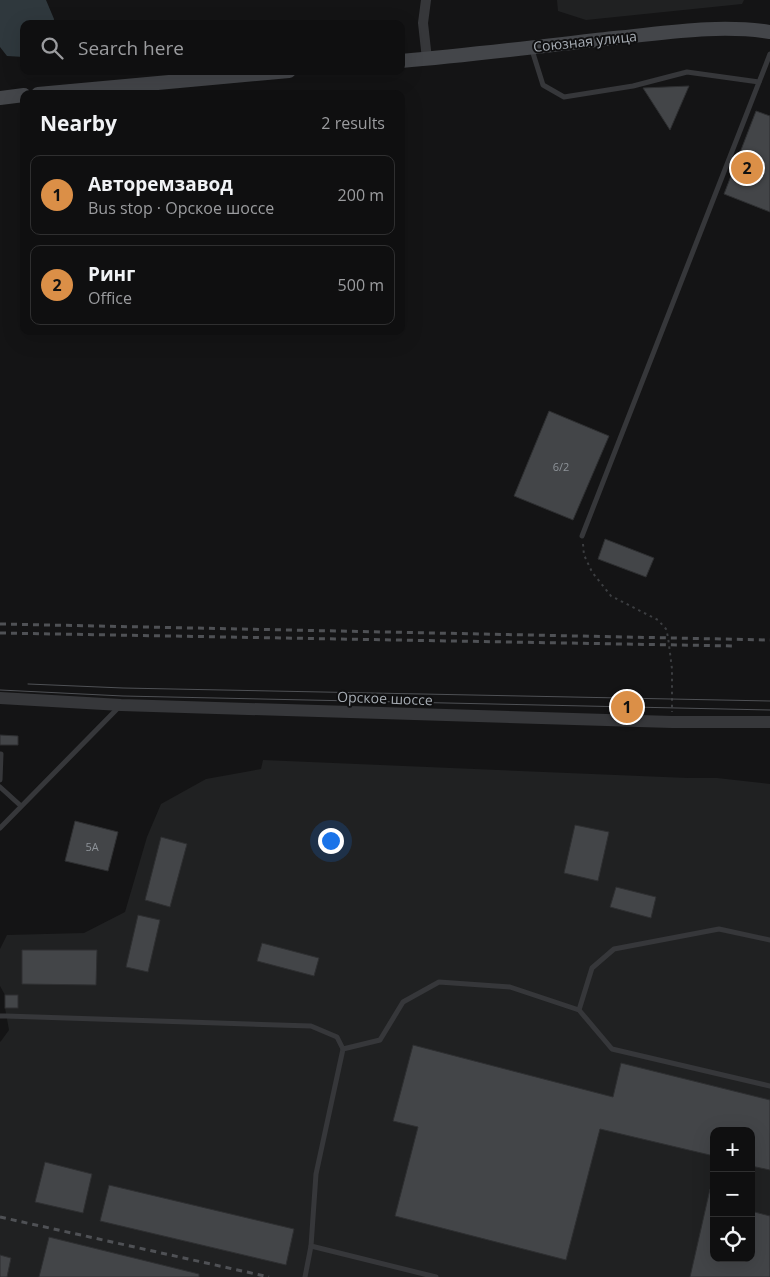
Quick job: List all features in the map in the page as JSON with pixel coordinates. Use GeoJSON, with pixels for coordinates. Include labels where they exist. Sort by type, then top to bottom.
{"type":"FeatureCollection","features":[{"type":"Feature","properties":{"kind":"main road","name":"Союзная улица"},"geometry":{"type":"LineString","coordinates":[[405,61],[713,28],[770,32]]}},
{"type":"Feature","properties":{"kind":"main road"},"geometry":{"type":"LineString","coordinates":[[78,90],[245,75]]}},
{"type":"Feature","properties":{"kind":"main road"},"geometry":{"type":"LineString","coordinates":[[0,98],[20,96]]}},
{"type":"Feature","properties":{"kind":"street"},"geometry":{"type":"LineString","coordinates":[[426,0],[423,23],[427,59]]}},
{"type":"Feature","properties":{"kind":"street","name":"Орское шоссе"},"geometry":{"type":"LineString","coordinates":[[0,698],[120,705],[672,722],[770,722]]}},
{"type":"Feature","properties":{"kind":"lane"},"geometry":{"type":"LineString","coordinates":[[531,48],[543,85],[564,97],[633,86],[687,72],[759,82]]}},
{"type":"Feature","properties":{"kind":"lane"},"geometry":{"type":"LineString","coordinates":[[582,536],[770,54]]}},
{"type":"Feature","properties":{"kind":"lane"},"geometry":{"type":"LineString","coordinates":[[0,828],[120,705]]}},
{"type":"Feature","properties":{"kind":"lane"},"geometry":{"type":"LineString","coordinates":[[0,754],[0,780]]}},
{"type":"Feature","properties":{"kind":"lane"},"geometry":{"type":"LineString","coordinates":[[0,787],[22,806]]}},
{"type":"Feature","properties":{"kind":"lane"},"geometry":{"type":"LineString","coordinates":[[579,1010],[592,968],[614,948],[719,929],[770,940]]}},
{"type":"Feature","properties":{"kind":"lane"},"geometry":{"type":"LineString","coordinates":[[343,1049],[380,1040],[403,1002],[439,982],[510,987],[579,1010],[612,1048],[770,1086]]}},
{"type":"Feature","properties":{"kind":"lane"},"geometry":{"type":"LineString","coordinates":[[0,1016],[311,1026],[336,1037],[343,1049],[316,1174],[311,1246],[305,1277]]}},
{"type":"Feature","properties":{"kind":"lane"},"geometry":{"type":"LineString","coordinates":[[311,1246],[436,1277]]}},
{"type":"Feature","properties":{"kind":"path"},"geometry":{"type":"LineString","coordinates":[[582,536],[584,555],[592,572],[611,596],[658,620],[666,629],[672,669],[672,722]]}},
{"type":"Feature","properties":{"kind":"shaded area"},"geometry":{"type":"Polygon","coordinates":[[[0,0],[46,0],[54,20],[20,20],[20,57],[7,56],[0,47],[0,0]]]}},
{"type":"Feature","properties":{"kind":"shaded area"},"geometry":{"type":"Polygon","coordinates":[[[557,0],[744,0],[742,4],[586,20],[558,11],[557,0]]]}},
{"type":"Feature","properties":{"kind":"shaded area"},"geometry":{"type":"Polygon","coordinates":[[[263,760],[717,778],[770,784],[770,1277],[0,1277],[0,1042],[9,1030],[5,995],[0,986],[0,949],[7,935],[84,933],[125,912],[147,837],[161,804],[206,779],[261,769],[263,760]]]}},
{"type":"Feature","properties":{"kind":"building"},"geometry":{"type":"Polygon","coordinates":[[[689,86],[670,130],[643,88],[689,86]]]}},
{"type":"Feature","properties":{"kind":"building"},"geometry":{"type":"Polygon","coordinates":[[[756,111],[770,116],[770,212],[724,194],[756,111]]]}},
{"type":"Feature","properties":{"kind":"building"},"geometry":{"type":"Polygon","coordinates":[[[549,411],[609,436],[573,520],[514,496],[549,411]]]}},
{"type":"Feature","properties":{"kind":"building"},"geometry":{"type":"Polygon","coordinates":[[[605,539],[654,558],[646,577],[598,559],[605,539]]]}},
{"type":"Feature","properties":{"kind":"building"},"geometry":{"type":"Polygon","coordinates":[[[0,735],[18,736],[18,745],[0,745],[0,735]]]}},
{"type":"Feature","properties":{"kind":"building"},"geometry":{"type":"Polygon","coordinates":[[[75,821],[118,832],[108,871],[65,861],[75,821]]]}},
{"type":"Feature","properties":{"kind":"building"},"geometry":{"type":"Polygon","coordinates":[[[575,825],[609,832],[598,881],[564,873],[575,825]]]}},
{"type":"Feature","properties":{"kind":"building"},"geometry":{"type":"Polygon","coordinates":[[[161,837],[187,844],[170,907],[145,900],[161,837]]]}},
{"type":"Feature","properties":{"kind":"building"},"geometry":{"type":"Polygon","coordinates":[[[616,887],[656,897],[651,918],[610,907],[616,887]]]}},
{"type":"Feature","properties":{"kind":"building"},"geometry":{"type":"Polygon","coordinates":[[[138,915],[160,920],[148,972],[126,967],[138,915]]]}},
{"type":"Feature","properties":{"kind":"building"},"geometry":{"type":"Polygon","coordinates":[[[262,943],[319,958],[314,976],[257,961],[262,943]]]}},
{"type":"Feature","properties":{"kind":"building"},"geometry":{"type":"Polygon","coordinates":[[[22,950],[97,950],[96,985],[22,984],[22,950]]]}},
{"type":"Feature","properties":{"kind":"building"},"geometry":{"type":"Polygon","coordinates":[[[5,995],[18,995],[18,1008],[5,1008],[5,995]]]}},
{"type":"Feature","properties":{"kind":"building"},"geometry":{"type":"Polygon","coordinates":[[[413,1045],[613,1097],[621,1063],[770,1100],[770,1170],[755,1167],[755,1127],[710,1127],[710,1155],[600,1129],[566,1260],[395,1216],[418,1127],[393,1121],[413,1045]]]}},
{"type":"Feature","properties":{"kind":"building"},"geometry":{"type":"Polygon","coordinates":[[[45,1162],[92,1174],[83,1213],[35,1202],[45,1162]]]}},
{"type":"Feature","properties":{"kind":"building"},"geometry":{"type":"Polygon","coordinates":[[[109,1185],[294,1229],[286,1265],[100,1221],[109,1185]]]}},
{"type":"Feature","properties":{"kind":"building"},"geometry":{"type":"Polygon","coordinates":[[[710,1189],[710,1262],[755,1262],[755,1212],[770,1216],[770,1277],[690,1277],[710,1189]]]}},
{"type":"Feature","properties":{"kind":"building"},"geometry":{"type":"Polygon","coordinates":[[[49,1237],[199,1274],[199,1277],[39,1277],[49,1237]]]}},
{"type":"Feature","properties":{"kind":"building"},"geometry":{"type":"Polygon","coordinates":[[[0,1255],[11,1258],[7,1277],[0,1277],[0,1255]]]}},
{"type":"Feature","properties":{"kind":"tram line"},"geometry":{"type":"LineString","coordinates":[[28,684],[123,688],[770,701]]}},
{"type":"Feature","properties":{"kind":"tram line"},"geometry":{"type":"LineString","coordinates":[[0,690],[123,696],[770,710]]}},
{"type":"Feature","properties":{"kind":"railway"},"geometry":{"type":"LineString","coordinates":[[0,624],[770,640]]}},
{"type":"Feature","properties":{"kind":"railway"},"geometry":{"type":"LineString","coordinates":[[0,633],[735,646]]}},
{"type":"Feature","properties":{"kind":"railway"},"geometry":{"type":"LineString","coordinates":[[0,1217],[269,1277]]}},
{"type":"Feature","properties":{"kind":"place","name":"Ринг"},"geometry":{"type":"Point","coordinates":[747,168]}},
{"type":"Feature","properties":{"kind":"place","name":"Авторемзавод"},"geometry":{"type":"Point","coordinates":[627,707]}}]}
